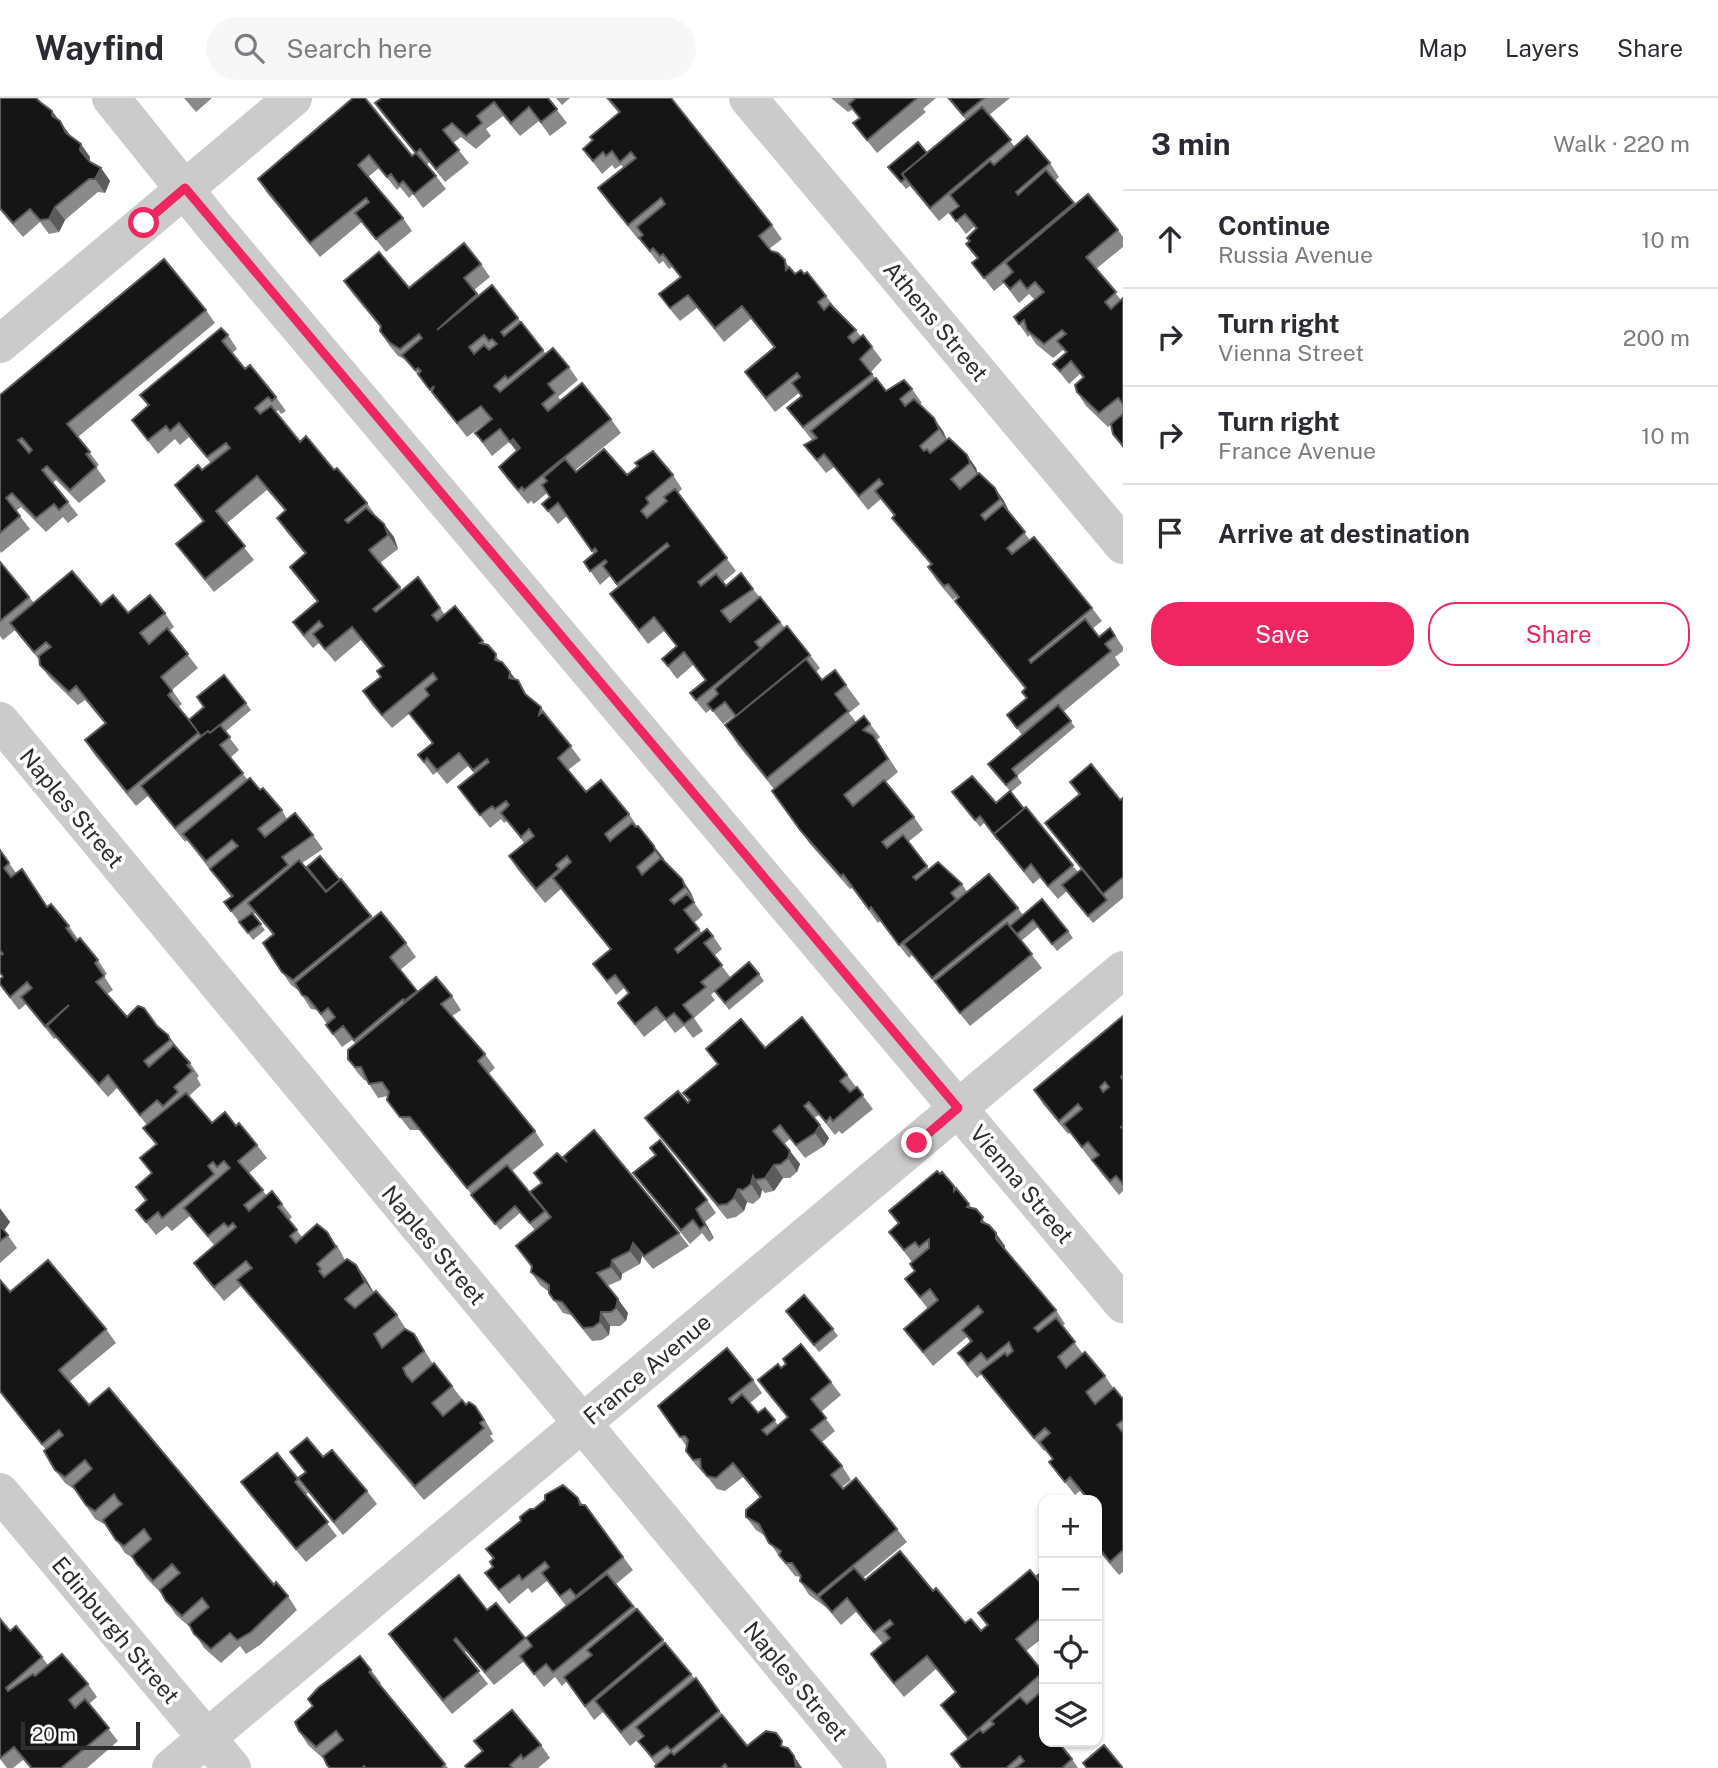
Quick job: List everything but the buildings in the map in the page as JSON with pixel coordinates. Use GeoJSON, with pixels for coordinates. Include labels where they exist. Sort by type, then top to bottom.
{"type":"FeatureCollection","features":[{"type":"Feature","properties":{"kind":"street","name":"Vienna Street"},"geometry":{"type":"LineString","coordinates":[[111,98],[1123,1304]]}},
{"type":"Feature","properties":{"kind":"street"},"geometry":{"type":"LineString","coordinates":[[0,344],[293,98]]}},
{"type":"Feature","properties":{"kind":"street","name":"Athens Street"},"geometry":{"type":"LineString","coordinates":[[748,98],[1123,545]]}},
{"type":"Feature","properties":{"kind":"street","name":"Naples Street"},"geometry":{"type":"LineString","coordinates":[[0,721],[868,1768]]}},
{"type":"Feature","properties":{"kind":"street","name":"France Avenue"},"geometry":{"type":"LineString","coordinates":[[171,1768],[1123,970]]}},
{"type":"Feature","properties":{"kind":"street","name":"Edinburgh Street"},"geometry":{"type":"LineString","coordinates":[[0,1492],[232,1768]]}},
{"type":"Feature","properties":{"kind":"route"},"geometry":{"type":"LineString","coordinates":[[144,223],[185,188],[958,1108],[917,1143]]}}]}
